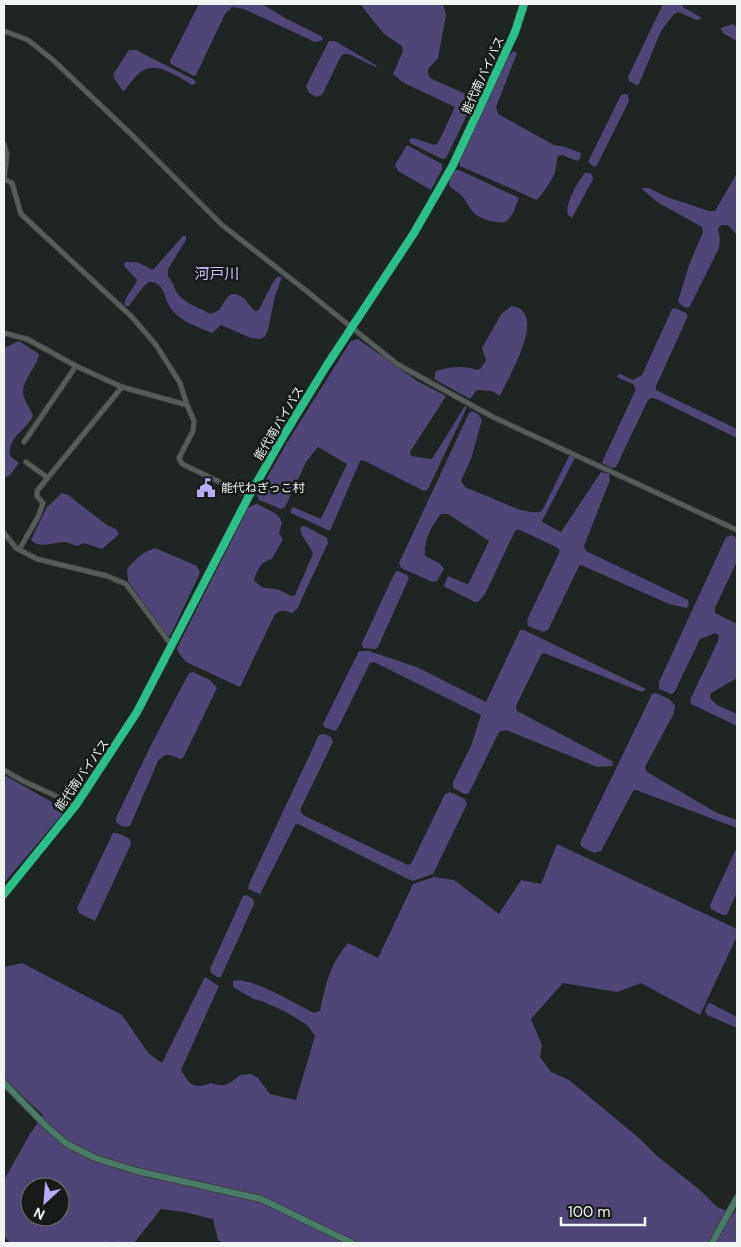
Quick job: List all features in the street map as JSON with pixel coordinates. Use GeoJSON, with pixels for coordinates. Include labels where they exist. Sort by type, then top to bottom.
{"type":"FeatureCollection","features":[{"type":"Feature","properties":{"kind":"highway","name":"能代南バイパス"},"geometry":{"type":"LineString","coordinates":[[4,894],[76,805],[138,712],[249,496],[306,398],[414,233],[453,165],[515,32],[524,4]]}},
{"type":"Feature","properties":{"kind":"street"},"geometry":{"type":"LineString","coordinates":[[4,30],[28,40],[53,60],[222,225],[304,288],[397,364],[493,417],[737,530]]}},
{"type":"Feature","properties":{"kind":"street"},"geometry":{"type":"LineString","coordinates":[[4,144],[7,154],[4,179],[12,183],[21,214],[132,317],[156,345],[180,383],[194,421],[193,431],[179,458],[182,464],[249,496]]}},
{"type":"Feature","properties":{"kind":"street"},"geometry":{"type":"LineString","coordinates":[[4,333],[27,339],[76,366],[122,386],[187,405]]}},
{"type":"Feature","properties":{"kind":"street"},"geometry":{"type":"LineString","coordinates":[[24,442],[76,366]]}},
{"type":"Feature","properties":{"kind":"street"},"geometry":{"type":"LineString","coordinates":[[19,550],[41,510],[43,503],[37,496],[37,492],[122,386]]}},
{"type":"Feature","properties":{"kind":"street"},"geometry":{"type":"LineString","coordinates":[[26,462],[48,478]]}},
{"type":"Feature","properties":{"kind":"street"},"geometry":{"type":"LineString","coordinates":[[4,534],[19,550],[37,559],[107,576],[126,584],[172,647]]}},
{"type":"Feature","properties":{"kind":"street"},"geometry":{"type":"LineString","coordinates":[[4,770],[23,781],[76,805]]}},
{"type":"Feature","properties":{"kind":"street"},"geometry":{"type":"LineString","coordinates":[[4,1083],[46,1126],[67,1144],[95,1158],[137,1171],[261,1199],[352,1243]]}},
{"type":"Feature","properties":{"kind":"street"},"geometry":{"type":"LineString","coordinates":[[712,1243],[737,1198]]}},
{"type":"Feature","properties":{"kind":"shaded area"},"geometry":{"type":"Polygon","coordinates":[[[199,4],[262,4],[321,36],[323,40],[315,42],[244,9],[232,7],[225,14],[194,76],[171,64],[170,61],[199,4]]]}},
{"type":"Feature","properties":{"kind":"shaded area"},"geometry":{"type":"Polygon","coordinates":[[[360,4],[443,4],[446,15],[438,58],[428,69],[428,74],[430,78],[470,96],[472,99],[472,105],[446,158],[442,159],[410,143],[409,140],[413,138],[435,145],[438,143],[455,107],[402,82],[393,74],[403,51],[402,46],[384,34],[360,4]]]}},
{"type":"Feature","properties":{"kind":"shaded area"},"geometry":{"type":"Polygon","coordinates":[[[663,4],[681,4],[701,19],[697,20],[678,12],[674,14],[661,31],[637,85],[629,81],[628,77],[663,4]]]}},
{"type":"Feature","properties":{"kind":"shaded area"},"geometry":{"type":"Polygon","coordinates":[[[733,24],[737,27],[737,41],[721,30],[721,28],[733,24]]]}},
{"type":"Feature","properties":{"kind":"shaded area"},"geometry":{"type":"Polygon","coordinates":[[[329,41],[335,41],[377,66],[349,54],[344,54],[341,56],[322,95],[316,97],[309,93],[306,86],[329,41]]]}},
{"type":"Feature","properties":{"kind":"shaded area"},"geometry":{"type":"Polygon","coordinates":[[[129,50],[136,50],[196,82],[192,85],[162,69],[150,68],[138,74],[124,91],[114,78],[114,73],[129,50]]]}},
{"type":"Feature","properties":{"kind":"shaded area"},"geometry":{"type":"Polygon","coordinates":[[[514,51],[517,53],[496,107],[498,114],[554,145],[581,153],[580,159],[577,161],[562,155],[558,156],[556,170],[537,200],[460,166],[459,161],[509,55],[514,51]]]}},
{"type":"Feature","properties":{"kind":"shaded area"},"geometry":{"type":"Polygon","coordinates":[[[626,94],[629,101],[597,165],[594,167],[588,162],[621,95],[626,94]]]}},
{"type":"Feature","properties":{"kind":"shaded area"},"geometry":{"type":"Polygon","coordinates":[[[407,145],[442,164],[442,169],[431,190],[398,171],[395,165],[407,145]]]}},
{"type":"Feature","properties":{"kind":"shaded area"},"geometry":{"type":"Polygon","coordinates":[[[454,170],[459,170],[519,198],[508,220],[505,222],[492,221],[475,214],[463,196],[449,185],[450,177],[454,170]]]}},
{"type":"Feature","properties":{"kind":"shaded area"},"geometry":{"type":"Polygon","coordinates":[[[585,173],[590,173],[593,179],[572,218],[568,215],[568,205],[575,187],[585,173]]]}},
{"type":"Feature","properties":{"kind":"shaded area"},"geometry":{"type":"Polygon","coordinates":[[[737,173],[737,235],[728,225],[721,225],[718,229],[719,248],[690,306],[687,308],[678,301],[689,265],[703,232],[702,227],[657,202],[642,189],[649,188],[667,197],[709,211],[715,211],[737,173]]]}},
{"type":"Feature","properties":{"kind":"shaded area"},"geometry":{"type":"Polygon","coordinates":[[[183,236],[186,236],[186,240],[168,269],[168,277],[182,299],[211,314],[218,311],[228,296],[234,294],[241,296],[255,311],[258,311],[274,281],[277,277],[282,277],[265,336],[261,339],[251,338],[221,325],[212,333],[194,325],[182,319],[172,310],[163,290],[155,283],[148,283],[129,306],[125,306],[126,299],[137,280],[124,266],[125,262],[137,262],[153,270],[183,236]]]}},
{"type":"Feature","properties":{"kind":"shaded area"},"geometry":{"type":"Polygon","coordinates":[[[512,306],[522,311],[527,320],[527,332],[517,361],[500,396],[492,391],[477,390],[470,399],[434,379],[436,371],[456,367],[467,367],[477,370],[481,368],[486,360],[482,348],[502,313],[512,306]]]}},
{"type":"Feature","properties":{"kind":"shaded area"},"geometry":{"type":"Polygon","coordinates":[[[675,308],[686,313],[688,316],[656,386],[656,390],[737,429],[737,438],[652,398],[648,400],[616,467],[612,468],[602,463],[636,389],[633,384],[617,377],[620,374],[633,380],[642,375],[672,309],[675,308]]]}},
{"type":"Feature","properties":{"kind":"shaded area"},"geometry":{"type":"Polygon","coordinates":[[[358,339],[417,381],[446,396],[410,452],[411,456],[432,459],[465,406],[467,407],[428,489],[424,491],[363,460],[360,461],[330,531],[291,513],[293,507],[321,519],[347,464],[318,447],[306,462],[285,507],[281,509],[259,500],[257,495],[288,441],[347,347],[351,341],[358,339]]]}},
{"type":"Feature","properties":{"kind":"shaded area"},"geometry":{"type":"Polygon","coordinates":[[[19,341],[39,354],[26,381],[23,392],[33,416],[14,439],[10,449],[10,456],[19,463],[10,475],[4,478],[4,348],[19,341]]]}},
{"type":"Feature","properties":{"kind":"shaded area"},"geometry":{"type":"Polygon","coordinates":[[[473,411],[482,420],[471,459],[461,481],[465,487],[520,510],[539,512],[542,511],[569,456],[573,455],[575,458],[542,521],[561,532],[601,472],[609,474],[610,480],[584,546],[586,551],[688,600],[689,605],[686,608],[669,604],[581,565],[548,630],[543,632],[528,626],[527,620],[560,551],[558,548],[518,529],[515,531],[485,594],[479,601],[475,602],[444,585],[448,576],[467,584],[469,583],[489,541],[448,514],[441,514],[438,518],[431,528],[425,545],[425,556],[439,563],[444,569],[437,581],[433,582],[401,568],[399,563],[469,413],[473,411]]]}},
{"type":"Feature","properties":{"kind":"shaded area"},"geometry":{"type":"Polygon","coordinates":[[[62,493],[68,495],[107,525],[116,529],[119,534],[102,549],[84,543],[77,546],[66,542],[43,545],[35,543],[31,540],[47,507],[62,493]]]}},
{"type":"Feature","properties":{"kind":"shaded area"},"geometry":{"type":"Polygon","coordinates":[[[257,504],[275,513],[282,523],[279,533],[283,539],[272,559],[260,566],[254,580],[263,587],[278,590],[291,596],[295,595],[313,554],[300,530],[302,526],[327,538],[328,543],[297,609],[292,613],[280,611],[274,616],[240,687],[186,662],[177,648],[248,508],[257,504]]]}},
{"type":"Feature","properties":{"kind":"shaded area"},"geometry":{"type":"Polygon","coordinates":[[[732,535],[737,538],[737,561],[715,608],[715,613],[737,624],[737,678],[711,693],[710,698],[717,705],[737,714],[737,726],[691,704],[690,700],[718,641],[719,635],[715,633],[700,639],[674,693],[671,694],[659,689],[659,682],[726,537],[732,535]]]}},
{"type":"Feature","properties":{"kind":"shaded area"},"geometry":{"type":"Polygon","coordinates":[[[155,548],[197,566],[200,573],[170,636],[167,636],[128,581],[127,569],[140,556],[155,548]]]}},
{"type":"Feature","properties":{"kind":"shaded area"},"geometry":{"type":"Polygon","coordinates":[[[398,571],[409,578],[378,647],[375,649],[363,648],[362,643],[395,572],[398,571]]]}},
{"type":"Feature","properties":{"kind":"shaded area"},"geometry":{"type":"Polygon","coordinates":[[[520,630],[524,630],[646,689],[642,692],[544,653],[541,655],[516,706],[517,711],[612,761],[613,766],[597,767],[506,730],[499,732],[469,793],[465,794],[453,788],[453,782],[471,746],[481,715],[374,662],[370,663],[338,728],[335,731],[324,727],[323,724],[359,651],[369,651],[419,668],[486,702],[520,630]]]}},
{"type":"Feature","properties":{"kind":"shaded area"},"geometry":{"type":"Polygon","coordinates":[[[193,672],[210,680],[217,688],[183,758],[180,759],[168,755],[163,756],[158,761],[130,826],[121,826],[116,822],[116,818],[151,745],[189,673],[193,672]]]}},
{"type":"Feature","properties":{"kind":"shaded area"},"geometry":{"type":"Polygon","coordinates":[[[656,693],[669,699],[675,705],[674,713],[645,767],[647,772],[717,813],[737,820],[737,828],[636,790],[633,791],[601,851],[594,853],[582,847],[580,843],[652,694],[656,693]]]}},
{"type":"Feature","properties":{"kind":"shaded area"},"geometry":{"type":"Polygon","coordinates":[[[324,734],[331,737],[333,742],[300,810],[303,815],[408,865],[411,864],[445,794],[450,792],[465,799],[467,804],[433,874],[413,881],[298,824],[295,825],[260,894],[248,889],[319,735],[324,734]]]}},
{"type":"Feature","properties":{"kind":"shaded area"},"geometry":{"type":"Polygon","coordinates":[[[4,775],[66,810],[4,883],[4,775]]]}},
{"type":"Feature","properties":{"kind":"shaded area"},"geometry":{"type":"Polygon","coordinates":[[[113,833],[130,839],[131,844],[95,921],[79,913],[77,908],[113,833]]]}},
{"type":"Feature","properties":{"kind":"shaded area"},"geometry":{"type":"Polygon","coordinates":[[[557,844],[737,929],[737,936],[700,1015],[641,983],[617,992],[563,983],[531,1019],[542,1045],[540,1057],[551,1072],[569,1080],[639,1138],[657,1156],[700,1190],[717,1207],[734,1214],[737,1208],[737,1243],[222,1243],[218,1240],[213,1219],[161,1209],[134,1243],[114,1243],[112,1241],[110,1243],[13,1243],[8,1241],[4,1234],[4,1180],[43,1115],[4,1079],[4,967],[22,963],[122,1015],[149,1054],[162,1063],[205,977],[219,986],[181,1070],[187,1080],[196,1086],[211,1083],[224,1085],[240,1075],[251,1074],[258,1078],[270,1094],[296,1100],[315,1036],[307,1025],[286,1012],[254,999],[233,987],[233,981],[250,982],[314,1013],[320,1011],[329,975],[336,959],[348,943],[378,958],[413,884],[434,877],[454,880],[499,914],[521,880],[541,884],[557,844]]]}},
{"type":"Feature","properties":{"kind":"shaded area"},"geometry":{"type":"Polygon","coordinates":[[[737,847],[737,892],[727,915],[723,915],[711,909],[710,905],[737,847]]]}},
{"type":"Feature","properties":{"kind":"shaded area"},"geometry":{"type":"Polygon","coordinates":[[[247,895],[253,899],[254,904],[221,977],[217,977],[211,973],[210,969],[243,896],[247,895]]]}},
{"type":"Feature","properties":{"kind":"shaded area"},"geometry":{"type":"Polygon","coordinates":[[[710,1003],[737,1017],[737,1028],[707,1015],[705,1011],[710,1003]]]}},
{"type":"Feature","properties":{"kind":"place","name":"能代ねぎっこ村"},"geometry":{"type":"Point","coordinates":[206,488]}},
{"type":"Feature","properties":{"kind":"district","name":"河戸川"},"geometry":{"type":"Point","coordinates":[217,274]}}]}
